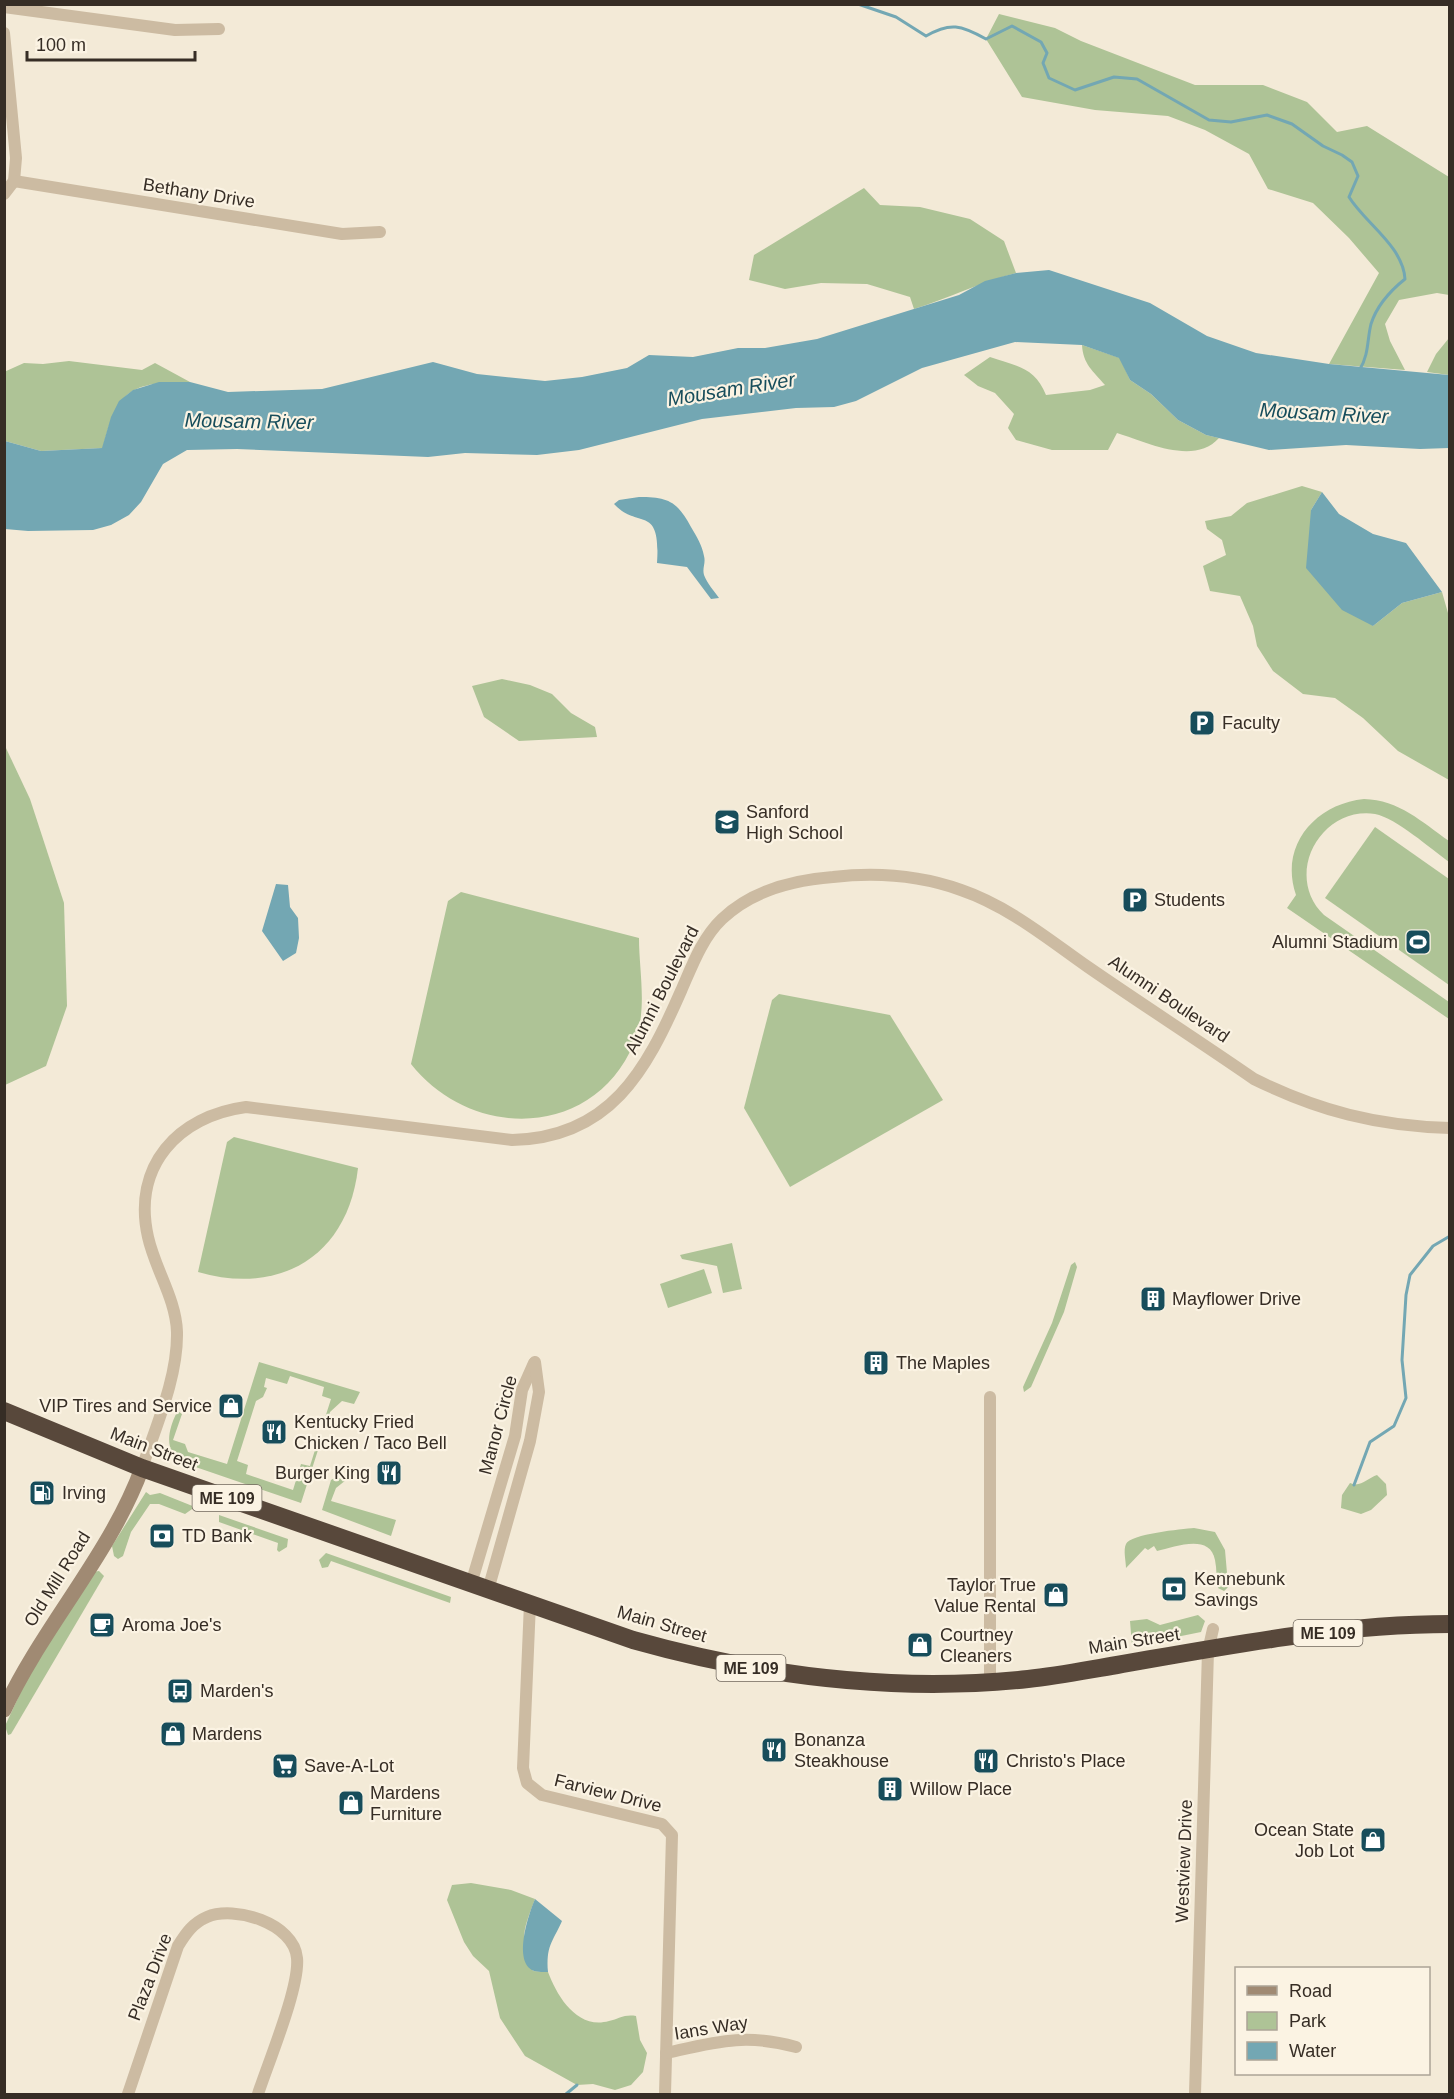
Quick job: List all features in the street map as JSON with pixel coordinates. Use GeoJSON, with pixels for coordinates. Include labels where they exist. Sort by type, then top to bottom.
{"type":"FeatureCollection","features":[{"type":"Feature","properties":{"kind":"highway","name":"Main Street"},"geometry":{"type":"LineString","coordinates":[[4,1411],[142,1468],[480,1587],[645,1643],[768,1671],[866,1682],[990,1682],[1064,1675],[1348,1630],[1414,1624],[1449,1624]]}},
{"type":"Feature","properties":{"kind":"street"},"geometry":{"type":"LineString","coordinates":[[4,8],[175,30],[219,29]]}},
{"type":"Feature","properties":{"kind":"street"},"geometry":{"type":"LineString","coordinates":[[4,33],[14,126],[14,181],[4,194]]}},
{"type":"Feature","properties":{"kind":"street","name":"Bethany Drive"},"geometry":{"type":"LineString","coordinates":[[14,181],[342,234],[380,232]]}},
{"type":"Feature","properties":{"kind":"street","name":"Alumni Boulevard"},"geometry":{"type":"LineString","coordinates":[[142,1468],[171,1375],[177,1334],[176,1318],[148,1236],[145,1193],[159,1156],[178,1135],[210,1114],[246,1107],[512,1140],[548,1136],[573,1127],[611,1105],[637,1077],[655,1048],[698,954],[721,920],[747,900],[799,882],[862,874],[889,874],[962,890],[1022,921],[1254,1079],[1307,1103],[1359,1120],[1449,1128]]}},
{"type":"Feature","properties":{"kind":"street","name":"Manor Circle"},"geometry":{"type":"LineString","coordinates":[[535,1362],[538,1392],[530,1441],[480,1587],[515,1436],[522,1390],[535,1362]]}},
{"type":"Feature","properties":{"kind":"street"},"geometry":{"type":"LineString","coordinates":[[990,1397],[990,1682]]}},
{"type":"Feature","properties":{"kind":"street","name":"Old Mill Road"},"geometry":{"type":"LineString","coordinates":[[4,1710],[27,1664],[95,1557],[135,1487],[142,1468]]}},
{"type":"Feature","properties":{"kind":"street","name":"Farview Drive"},"geometry":{"type":"LineString","coordinates":[[530,1603],[523,1768],[527,1783],[542,1795],[662,1824],[672,1835],[665,2094]]}},
{"type":"Feature","properties":{"kind":"street","name":"Westview Drive"},"geometry":{"type":"LineString","coordinates":[[1195,2094],[1208,1651],[1213,1629]]}},
{"type":"Feature","properties":{"kind":"street","name":"Plaza Drive"},"geometry":{"type":"LineString","coordinates":[[128,2094],[178,1946],[188,1931],[200,1920],[225,1912],[247,1916],[279,1930],[292,1943],[297,1958],[289,2001],[258,2094]]}},
{"type":"Feature","properties":{"kind":"street","name":"Ians Way"},"geometry":{"type":"LineString","coordinates":[[666,2053],[741,2038],[767,2039],[796,2047]]}},
{"type":"Feature","properties":{"kind":"green space"},"geometry":{"type":"Polygon","coordinates":[[[999,14],[1055,28],[1081,41],[1195,85],[1263,85],[1307,102],[1337,132],[1367,126],[1449,177],[1449,295],[1437,293],[1399,300],[1385,324],[1390,341],[1405,370],[1329,364],[1379,273],[1349,238],[1313,203],[1268,189],[1249,154],[1205,130],[1168,116],[1095,110],[1022,97],[986,39],[999,14]]]}},
{"type":"Feature","properties":{"kind":"green space"},"geometry":{"type":"Polygon","coordinates":[[[864,188],[880,205],[920,207],[970,219],[1004,241],[1016,273],[914,309],[910,297],[867,284],[821,283],[785,289],[749,280],[754,255],[864,188]]]}},
{"type":"Feature","properties":{"kind":"green space"},"geometry":{"type":"Polygon","coordinates":[[[1449,338],[1449,375],[1427,372],[1436,354],[1449,338]]]}},
{"type":"Feature","properties":{"kind":"green space"},"geometry":{"type":"Polygon","coordinates":[[[1082,345],[1120,358],[1130,380],[1151,394],[1178,420],[1206,435],[1219,438],[1209,446],[1183,451],[1155,446],[1117,433],[1108,450],[1052,450],[1016,440],[1008,428],[1014,414],[995,393],[978,386],[964,375],[990,357],[1030,373],[1042,386],[1046,395],[1090,390],[1105,385],[1087,362],[1082,345]]]}},
{"type":"Feature","properties":{"kind":"green space"},"geometry":{"type":"Polygon","coordinates":[[[69,361],[142,370],[155,363],[190,382],[153,384],[129,393],[114,413],[103,448],[41,451],[5,441],[4,372],[24,363],[43,364],[69,361]]]}},
{"type":"Feature","properties":{"kind":"green space"},"geometry":{"type":"Polygon","coordinates":[[[1302,486],[1322,492],[1311,510],[1373,626],[1402,603],[1442,592],[1450,620],[1449,780],[1398,751],[1363,718],[1335,698],[1303,694],[1273,671],[1257,646],[1253,626],[1240,596],[1210,591],[1203,566],[1226,555],[1222,540],[1207,529],[1205,521],[1231,516],[1247,503],[1302,486]]]}},
{"type":"Feature","properties":{"kind":"green space"},"geometry":{"type":"Polygon","coordinates":[[[502,679],[530,685],[552,694],[571,713],[595,727],[597,737],[519,741],[484,717],[472,686],[502,679]]]}},
{"type":"Feature","properties":{"kind":"green space"},"geometry":{"type":"Polygon","coordinates":[[[5,746],[30,799],[64,903],[67,1006],[46,1066],[5,1085],[5,746]]]}},
{"type":"Feature","properties":{"kind":"green space"},"geometry":{"type":"Polygon","coordinates":[[[1364,799],[1388,803],[1410,813],[1449,841],[1449,862],[1393,821],[1375,814],[1355,814],[1338,821],[1324,832],[1314,847],[1308,864],[1307,882],[1312,899],[1324,915],[1449,1002],[1449,1019],[1287,908],[1296,895],[1292,877],[1293,860],[1297,844],[1305,830],[1330,809],[1364,799]]]}},
{"type":"Feature","properties":{"kind":"green space","name":"Alumni Stadium"},"geometry":{"type":"Polygon","coordinates":[[[1375,827],[1449,879],[1449,985],[1325,898],[1375,827]]]}},
{"type":"Feature","properties":{"kind":"green space"},"geometry":{"type":"Polygon","coordinates":[[[461,892],[639,938],[642,1005],[638,1031],[634,1043],[615,1075],[591,1098],[562,1112],[530,1118],[498,1117],[466,1107],[436,1089],[411,1064],[448,901],[461,892]]]}},
{"type":"Feature","properties":{"kind":"green space"},"geometry":{"type":"Polygon","coordinates":[[[779,994],[890,1015],[943,1100],[790,1187],[744,1108],[772,1000],[779,994]]]}},
{"type":"Feature","properties":{"kind":"green space"},"geometry":{"type":"Polygon","coordinates":[[[234,1137],[358,1168],[352,1199],[340,1225],[325,1246],[305,1262],[282,1273],[256,1278],[228,1278],[198,1272],[227,1142],[234,1137]]]}},
{"type":"Feature","properties":{"kind":"green space"},"geometry":{"type":"Polygon","coordinates":[[[732,1243],[742,1289],[723,1293],[717,1266],[682,1259],[680,1255],[732,1243]]]}},
{"type":"Feature","properties":{"kind":"green space"},"geometry":{"type":"Polygon","coordinates":[[[1075,1262],[1077,1267],[1064,1312],[1031,1387],[1024,1392],[1023,1387],[1052,1323],[1071,1265],[1075,1262]]]}},
{"type":"Feature","properties":{"kind":"green space"},"geometry":{"type":"Polygon","coordinates":[[[704,1269],[712,1293],[668,1308],[660,1284],[704,1269]]]}},
{"type":"Feature","properties":{"kind":"green space"},"geometry":{"type":"Polygon","coordinates":[[[259,1362],[360,1392],[354,1404],[342,1401],[330,1412],[326,1426],[322,1428],[312,1423],[323,1424],[331,1399],[322,1396],[324,1387],[290,1376],[287,1384],[266,1378],[264,1387],[267,1388],[263,1397],[256,1401],[237,1461],[248,1465],[246,1474],[293,1490],[301,1464],[310,1466],[315,1450],[306,1446],[315,1446],[318,1450],[301,1503],[181,1462],[170,1446],[171,1427],[179,1412],[182,1414],[173,1440],[185,1444],[188,1452],[227,1464],[259,1362]]]}},
{"type":"Feature","properties":{"kind":"green space"},"geometry":{"type":"Polygon","coordinates":[[[1377,1475],[1386,1484],[1387,1495],[1371,1510],[1361,1514],[1341,1508],[1342,1495],[1350,1483],[1361,1483],[1377,1475]]]}},
{"type":"Feature","properties":{"kind":"green space"},"geometry":{"type":"Polygon","coordinates":[[[336,1477],[346,1480],[336,1488],[331,1501],[396,1520],[391,1536],[322,1510],[331,1480],[336,1477]]]}},
{"type":"Feature","properties":{"kind":"green space"},"geometry":{"type":"Polygon","coordinates":[[[146,1492],[150,1495],[160,1493],[195,1507],[185,1514],[159,1504],[150,1504],[131,1532],[123,1556],[118,1559],[114,1556],[112,1546],[146,1492]]]}},
{"type":"Feature","properties":{"kind":"green space"},"geometry":{"type":"Polygon","coordinates":[[[219,1515],[288,1539],[287,1547],[279,1552],[278,1543],[219,1522],[219,1515]]]}},
{"type":"Feature","properties":{"kind":"green space"},"geometry":{"type":"Polygon","coordinates":[[[1194,1528],[1215,1532],[1225,1550],[1227,1573],[1236,1580],[1224,1591],[1218,1588],[1216,1563],[1212,1552],[1199,1544],[1182,1545],[1157,1551],[1154,1546],[1148,1550],[1145,1548],[1126,1568],[1125,1549],[1130,1540],[1157,1533],[1194,1528]]]}},
{"type":"Feature","properties":{"kind":"green space"},"geometry":{"type":"Polygon","coordinates":[[[326,1553],[451,1597],[450,1603],[331,1561],[328,1567],[322,1568],[319,1560],[326,1553]]]}},
{"type":"Feature","properties":{"kind":"green space"},"geometry":{"type":"Polygon","coordinates":[[[99,1571],[104,1576],[11,1734],[8,1735],[5,1726],[30,1672],[93,1572],[99,1571]]]}},
{"type":"Feature","properties":{"kind":"green space"},"geometry":{"type":"Polygon","coordinates":[[[1198,1615],[1205,1621],[1201,1632],[1132,1646],[1130,1621],[1147,1619],[1160,1625],[1198,1615]]]}},
{"type":"Feature","properties":{"kind":"green space"},"geometry":{"type":"Polygon","coordinates":[[[471,1883],[511,1890],[535,1899],[524,1935],[533,1971],[548,1972],[563,2000],[578,2016],[587,2021],[598,2022],[636,2016],[640,2040],[647,2053],[643,2072],[631,2085],[615,2090],[593,2084],[577,2085],[525,2056],[500,2018],[489,1971],[473,1956],[464,1942],[447,1900],[452,1885],[471,1883]]]}},
{"type":"Feature","properties":{"kind":"water","name":"Mousam River"},"geometry":{"type":"Polygon","coordinates":[[[1049,270],[1150,303],[1207,336],[1256,353],[1329,364],[1449,375],[1449,448],[1420,449],[1346,445],[1269,450],[1206,435],[1178,420],[1151,394],[1130,380],[1119,358],[1082,345],[1015,342],[922,368],[856,401],[834,407],[796,408],[702,419],[579,450],[537,455],[465,453],[428,457],[237,449],[187,450],[163,464],[141,502],[129,515],[111,525],[93,530],[5,529],[5,441],[41,451],[102,448],[111,417],[119,401],[133,390],[159,382],[190,382],[228,392],[322,389],[433,362],[477,374],[545,381],[582,377],[627,368],[649,355],[693,357],[738,348],[765,348],[817,339],[959,295],[985,281],[1016,273],[1049,270]]]}},
{"type":"Feature","properties":{"kind":"water"},"geometry":{"type":"Polygon","coordinates":[[[1322,492],[1339,514],[1373,534],[1406,543],[1442,592],[1402,603],[1373,626],[1342,610],[1306,568],[1311,510],[1322,492]]]}},
{"type":"Feature","properties":{"kind":"water"},"geometry":{"type":"Polygon","coordinates":[[[639,497],[671,502],[681,511],[701,545],[704,575],[719,598],[711,599],[687,567],[657,563],[657,544],[651,525],[623,512],[614,504],[619,500],[639,497]]]}},
{"type":"Feature","properties":{"kind":"water"},"geometry":{"type":"Polygon","coordinates":[[[276,884],[288,885],[290,907],[298,918],[299,938],[296,953],[283,961],[262,931],[276,884]]]}},
{"type":"Feature","properties":{"kind":"water"},"geometry":{"type":"Polygon","coordinates":[[[535,1899],[562,1921],[549,1950],[548,1972],[534,1971],[527,1966],[524,1958],[524,1937],[535,1899]]]}},
{"type":"Feature","properties":{"kind":"waterway"},"geometry":{"type":"LineString","coordinates":[[858,4],[896,17],[926,36],[942,29],[956,27],[986,39],[1012,26],[1041,42],[1047,53],[1043,63],[1049,78],[1075,90],[1114,77],[1137,79],[1209,120],[1231,122],[1267,115],[1292,124],[1323,146],[1352,162],[1358,176],[1349,197],[1391,245],[1403,267],[1405,279],[1380,305],[1371,324],[1360,369]]}},
{"type":"Feature","properties":{"kind":"waterway"},"geometry":{"type":"LineString","coordinates":[[1354,1485],[1370,1442],[1394,1426],[1406,1398],[1402,1360],[1406,1295],[1410,1275],[1433,1246],[1450,1236]]}},
{"type":"Feature","properties":{"kind":"waterway"},"geometry":{"type":"LineString","coordinates":[[566,2094],[577,2085]]}},
{"type":"Feature","properties":{"kind":"place","name":"Faculty"},"geometry":{"type":"Point","coordinates":[1202,723]}},
{"type":"Feature","properties":{"kind":"place","name":"Sanford High School"},"geometry":{"type":"Point","coordinates":[727,822]}},
{"type":"Feature","properties":{"kind":"place","name":"Students"},"geometry":{"type":"Point","coordinates":[1135,900]}},
{"type":"Feature","properties":{"kind":"place","name":"Alumni Stadium"},"geometry":{"type":"Point","coordinates":[1418,942]}},
{"type":"Feature","properties":{"kind":"place","name":"Mayflower Drive"},"geometry":{"type":"Point","coordinates":[1153,1299]}},
{"type":"Feature","properties":{"kind":"place","name":"The Maples"},"geometry":{"type":"Point","coordinates":[876,1363]}},
{"type":"Feature","properties":{"kind":"place","name":"VIP Tires and Service"},"geometry":{"type":"Point","coordinates":[231,1406]}},
{"type":"Feature","properties":{"kind":"place","name":"Kentucky Fried Chicken / Taco Bell"},"geometry":{"type":"Point","coordinates":[274,1432]}},
{"type":"Feature","properties":{"kind":"place","name":"Burger King"},"geometry":{"type":"Point","coordinates":[389,1473]}},
{"type":"Feature","properties":{"kind":"place","name":"Irving"},"geometry":{"type":"Point","coordinates":[42,1493]}},
{"type":"Feature","properties":{"kind":"place","name":"TD Bank"},"geometry":{"type":"Point","coordinates":[162,1536]}},
{"type":"Feature","properties":{"kind":"place","name":"Kennebunk Savings"},"geometry":{"type":"Point","coordinates":[1174,1589]}},
{"type":"Feature","properties":{"kind":"place","name":"Taylor True Value Rental"},"geometry":{"type":"Point","coordinates":[1056,1595]}},
{"type":"Feature","properties":{"kind":"place","name":"Aroma Joe's"},"geometry":{"type":"Point","coordinates":[102,1625]}},
{"type":"Feature","properties":{"kind":"place","name":"Courtney Cleaners"},"geometry":{"type":"Point","coordinates":[920,1645]}},
{"type":"Feature","properties":{"kind":"place","name":"Marden's"},"geometry":{"type":"Point","coordinates":[180,1691]}},
{"type":"Feature","properties":{"kind":"place","name":"Mardens"},"geometry":{"type":"Point","coordinates":[173,1734]}},
{"type":"Feature","properties":{"kind":"place","name":"Bonanza Steakhouse"},"geometry":{"type":"Point","coordinates":[774,1750]}},
{"type":"Feature","properties":{"kind":"place","name":"Christo's Place"},"geometry":{"type":"Point","coordinates":[986,1761]}},
{"type":"Feature","properties":{"kind":"place","name":"Save-A-Lot"},"geometry":{"type":"Point","coordinates":[285,1766]}},
{"type":"Feature","properties":{"kind":"place","name":"Willow Place"},"geometry":{"type":"Point","coordinates":[890,1789]}},
{"type":"Feature","properties":{"kind":"place","name":"Mardens Furniture"},"geometry":{"type":"Point","coordinates":[351,1803]}},
{"type":"Feature","properties":{"kind":"place","name":"Ocean State Job Lot"},"geometry":{"type":"Point","coordinates":[1373,1840]}}]}
